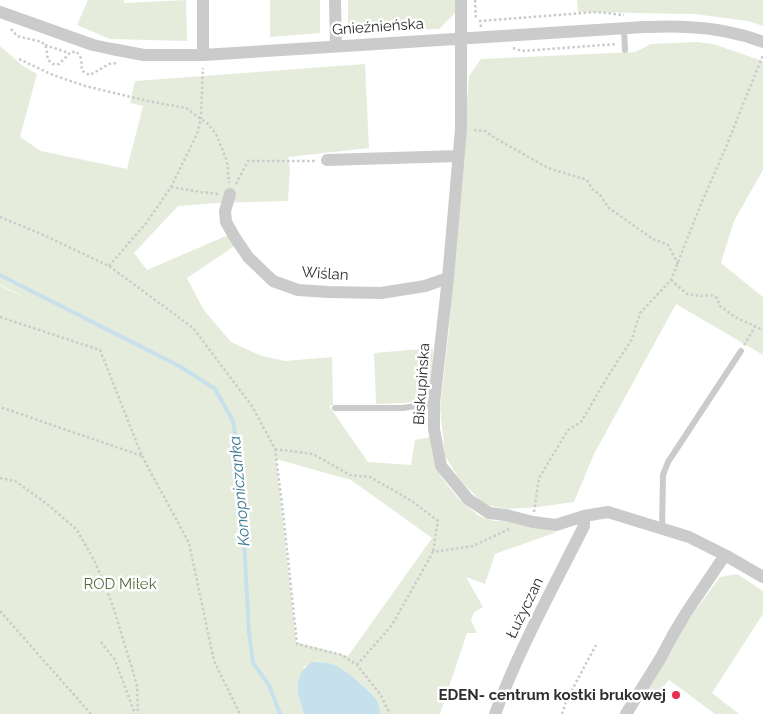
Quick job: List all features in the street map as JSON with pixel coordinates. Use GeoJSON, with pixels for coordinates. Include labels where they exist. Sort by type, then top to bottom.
{"type":"FeatureCollection","features":[{"type":"Feature","properties":{"kind":"street"},"geometry":{"type":"LineString","coordinates":[[203,0],[203,55]]}},
{"type":"Feature","properties":{"kind":"street"},"geometry":{"type":"LineString","coordinates":[[335,0],[336,46]]}},
{"type":"Feature","properties":{"kind":"street","name":"Biskupińska"},"geometry":{"type":"LineString","coordinates":[[461,0],[461,129],[448,278],[434,403],[434,429],[441,466],[468,499],[489,513],[556,525],[584,516],[608,512],[689,536],[763,577]]}},
{"type":"Feature","properties":{"kind":"street","name":"Gnieźnieńska"},"geometry":{"type":"LineString","coordinates":[[0,12],[93,45],[144,54],[203,55],[644,27],[692,27],[726,32],[763,42]]}},
{"type":"Feature","properties":{"kind":"street"},"geometry":{"type":"LineString","coordinates":[[327,160],[458,156]]}},
{"type":"Feature","properties":{"kind":"street","name":"Wiślan"},"geometry":{"type":"LineString","coordinates":[[230,194],[226,210],[226,222],[248,257],[273,281],[298,290],[381,293],[425,286],[448,278]]}},
{"type":"Feature","properties":{"kind":"street","name":"Łużyczan"},"geometry":{"type":"LineString","coordinates":[[495,714],[504,689],[584,526],[584,516]]}},
{"type":"Feature","properties":{"kind":"street"},"geometry":{"type":"LineString","coordinates":[[626,714],[660,659],[674,632],[725,555]]}},
{"type":"Feature","properties":{"kind":"lane"},"geometry":{"type":"LineString","coordinates":[[624,29],[625,47]]}},
{"type":"Feature","properties":{"kind":"lane"},"geometry":{"type":"LineString","coordinates":[[662,528],[663,475],[668,462],[741,351]]}},
{"type":"Feature","properties":{"kind":"lane"},"geometry":{"type":"LineString","coordinates":[[335,408],[403,408],[434,403]]}},
{"type":"Feature","properties":{"kind":"path"},"geometry":{"type":"LineString","coordinates":[[475,0],[476,20]]}},
{"type":"Feature","properties":{"kind":"path"},"geometry":{"type":"LineString","coordinates":[[471,18],[480,21],[596,12],[627,16]]}},
{"type":"Feature","properties":{"kind":"path"},"geometry":{"type":"LineString","coordinates":[[480,21],[481,28]]}},
{"type":"Feature","properties":{"kind":"path"},"geometry":{"type":"LineString","coordinates":[[43,44],[69,53]]}},
{"type":"Feature","properties":{"kind":"path"},"geometry":{"type":"LineString","coordinates":[[510,47],[522,51],[625,47]]}},
{"type":"Feature","properties":{"kind":"path"},"geometry":{"type":"LineString","coordinates":[[109,266],[146,222],[170,187],[196,134],[201,118],[203,55]]}},
{"type":"Feature","properties":{"kind":"path"},"geometry":{"type":"LineString","coordinates":[[533,522],[539,478],[568,430],[581,422],[632,339],[640,313],[671,280],[763,55]]}},
{"type":"Feature","properties":{"kind":"path"},"geometry":{"type":"LineString","coordinates":[[19,59],[53,75],[77,83],[148,101],[186,108],[208,124],[216,134],[227,161],[230,194]]}},
{"type":"Feature","properties":{"kind":"path"},"geometry":{"type":"LineString","coordinates":[[461,129],[485,131],[548,168],[587,180],[592,189],[600,195],[609,208],[653,239],[668,244],[678,264]]}},
{"type":"Feature","properties":{"kind":"path"},"geometry":{"type":"LineString","coordinates":[[230,194],[248,161],[327,160]]}},
{"type":"Feature","properties":{"kind":"path"},"geometry":{"type":"LineString","coordinates":[[170,187],[230,194]]}},
{"type":"Feature","properties":{"kind":"path"},"geometry":{"type":"LineString","coordinates":[[0,217],[109,266],[193,328],[252,406],[275,449],[297,644],[342,655],[357,665],[380,694],[390,714]]}},
{"type":"Feature","properties":{"kind":"path"},"geometry":{"type":"LineString","coordinates":[[671,280],[687,294],[701,296],[710,294],[717,298],[720,306],[735,317],[763,330]]}},
{"type":"Feature","properties":{"kind":"path"},"geometry":{"type":"LineString","coordinates":[[0,316],[100,350],[142,456],[189,543],[214,662],[240,714]]}},
{"type":"Feature","properties":{"kind":"path"},"geometry":{"type":"LineString","coordinates":[[741,351],[755,327]]}},
{"type":"Feature","properties":{"kind":"path"},"geometry":{"type":"LineString","coordinates":[[0,406],[142,456]]}},
{"type":"Feature","properties":{"kind":"path"},"geometry":{"type":"LineString","coordinates":[[275,449],[313,454],[350,474],[370,477],[412,500],[438,521],[433,552],[392,624],[357,665]]}},
{"type":"Feature","properties":{"kind":"path"},"geometry":{"type":"LineString","coordinates":[[0,478],[15,481],[47,504],[77,530],[95,562],[113,606],[137,685],[136,714]]}},
{"type":"Feature","properties":{"kind":"path"},"geometry":{"type":"LineString","coordinates":[[433,552],[473,546],[513,527]]}},
{"type":"Feature","properties":{"kind":"path"},"geometry":{"type":"LineString","coordinates":[[0,611],[91,714]]}},
{"type":"Feature","properties":{"kind":"path"},"geometry":{"type":"LineString","coordinates":[[101,642],[116,660],[136,714]]}},
{"type":"Feature","properties":{"kind":"path"},"geometry":{"type":"LineString","coordinates":[[562,714],[566,701],[596,645]]}},
{"type":"Feature","properties":{"kind":"green space"},"geometry":{"type":"Polygon","coordinates":[[[88,0],[124,0],[124,3],[186,0],[187,41],[110,39],[77,25],[88,0]]]}},
{"type":"Feature","properties":{"kind":"green space"},"geometry":{"type":"Polygon","coordinates":[[[270,0],[320,0],[320,33],[270,37],[270,0]]]}},
{"type":"Feature","properties":{"kind":"green space"},"geometry":{"type":"Polygon","coordinates":[[[348,0],[455,0],[456,12],[439,29],[348,33],[348,0]]]}},
{"type":"Feature","properties":{"kind":"green space"},"geometry":{"type":"Polygon","coordinates":[[[577,0],[763,0],[763,26],[748,21],[694,14],[578,12],[577,0]]]}},
{"type":"Feature","properties":{"kind":"green space"},"geometry":{"type":"Polygon","coordinates":[[[697,42],[713,44],[763,61],[763,170],[734,221],[721,263],[763,297],[763,355],[676,304],[594,454],[574,502],[509,509],[485,505],[460,480],[445,456],[440,408],[449,329],[469,76],[481,59],[635,52],[651,44],[697,42]]]}},
{"type":"Feature","properties":{"kind":"green space","name":"ROD Miłek"},"geometry":{"type":"Polygon","coordinates":[[[0,46],[23,66],[37,74],[20,137],[41,151],[127,169],[143,106],[130,103],[135,81],[365,64],[369,148],[288,157],[290,168],[288,201],[178,206],[134,253],[147,270],[228,235],[236,245],[187,278],[203,309],[231,342],[262,356],[285,361],[332,357],[333,405],[329,406],[368,462],[411,465],[415,440],[430,437],[434,462],[442,478],[457,497],[479,516],[494,521],[506,521],[557,532],[495,554],[485,584],[466,577],[483,607],[474,612],[471,620],[477,633],[467,633],[440,714],[380,714],[378,702],[359,682],[336,667],[317,662],[304,667],[299,699],[304,714],[0,714],[0,286],[30,300],[0,285],[0,46]],[[276,459],[296,642],[348,656],[432,538],[351,480],[276,459]]]}},
{"type":"Feature","properties":{"kind":"green space"},"geometry":{"type":"Polygon","coordinates":[[[433,348],[431,390],[426,399],[403,403],[376,404],[374,353],[433,348]]]}},
{"type":"Feature","properties":{"kind":"green space"},"geometry":{"type":"Polygon","coordinates":[[[737,574],[763,591],[763,614],[712,693],[739,714],[715,714],[669,680],[653,699],[644,695],[682,629],[720,577],[737,574]]]}},
{"type":"Feature","properties":{"kind":"water"},"geometry":{"type":"Polygon","coordinates":[[[312,662],[332,664],[349,674],[376,699],[380,714],[304,714],[299,699],[298,685],[301,673],[312,662]]]}},
{"type":"Feature","properties":{"kind":"waterway","name":"Konopniczanka"},"geometry":{"type":"LineString","coordinates":[[0,275],[181,367],[215,389],[233,421],[240,467],[249,633],[253,663],[269,685],[280,714]]}},
{"type":"Feature","properties":{"kind":"place","name":"EDEN- centrum kostki brukowej"},"geometry":{"type":"Point","coordinates":[676,695]}}]}
